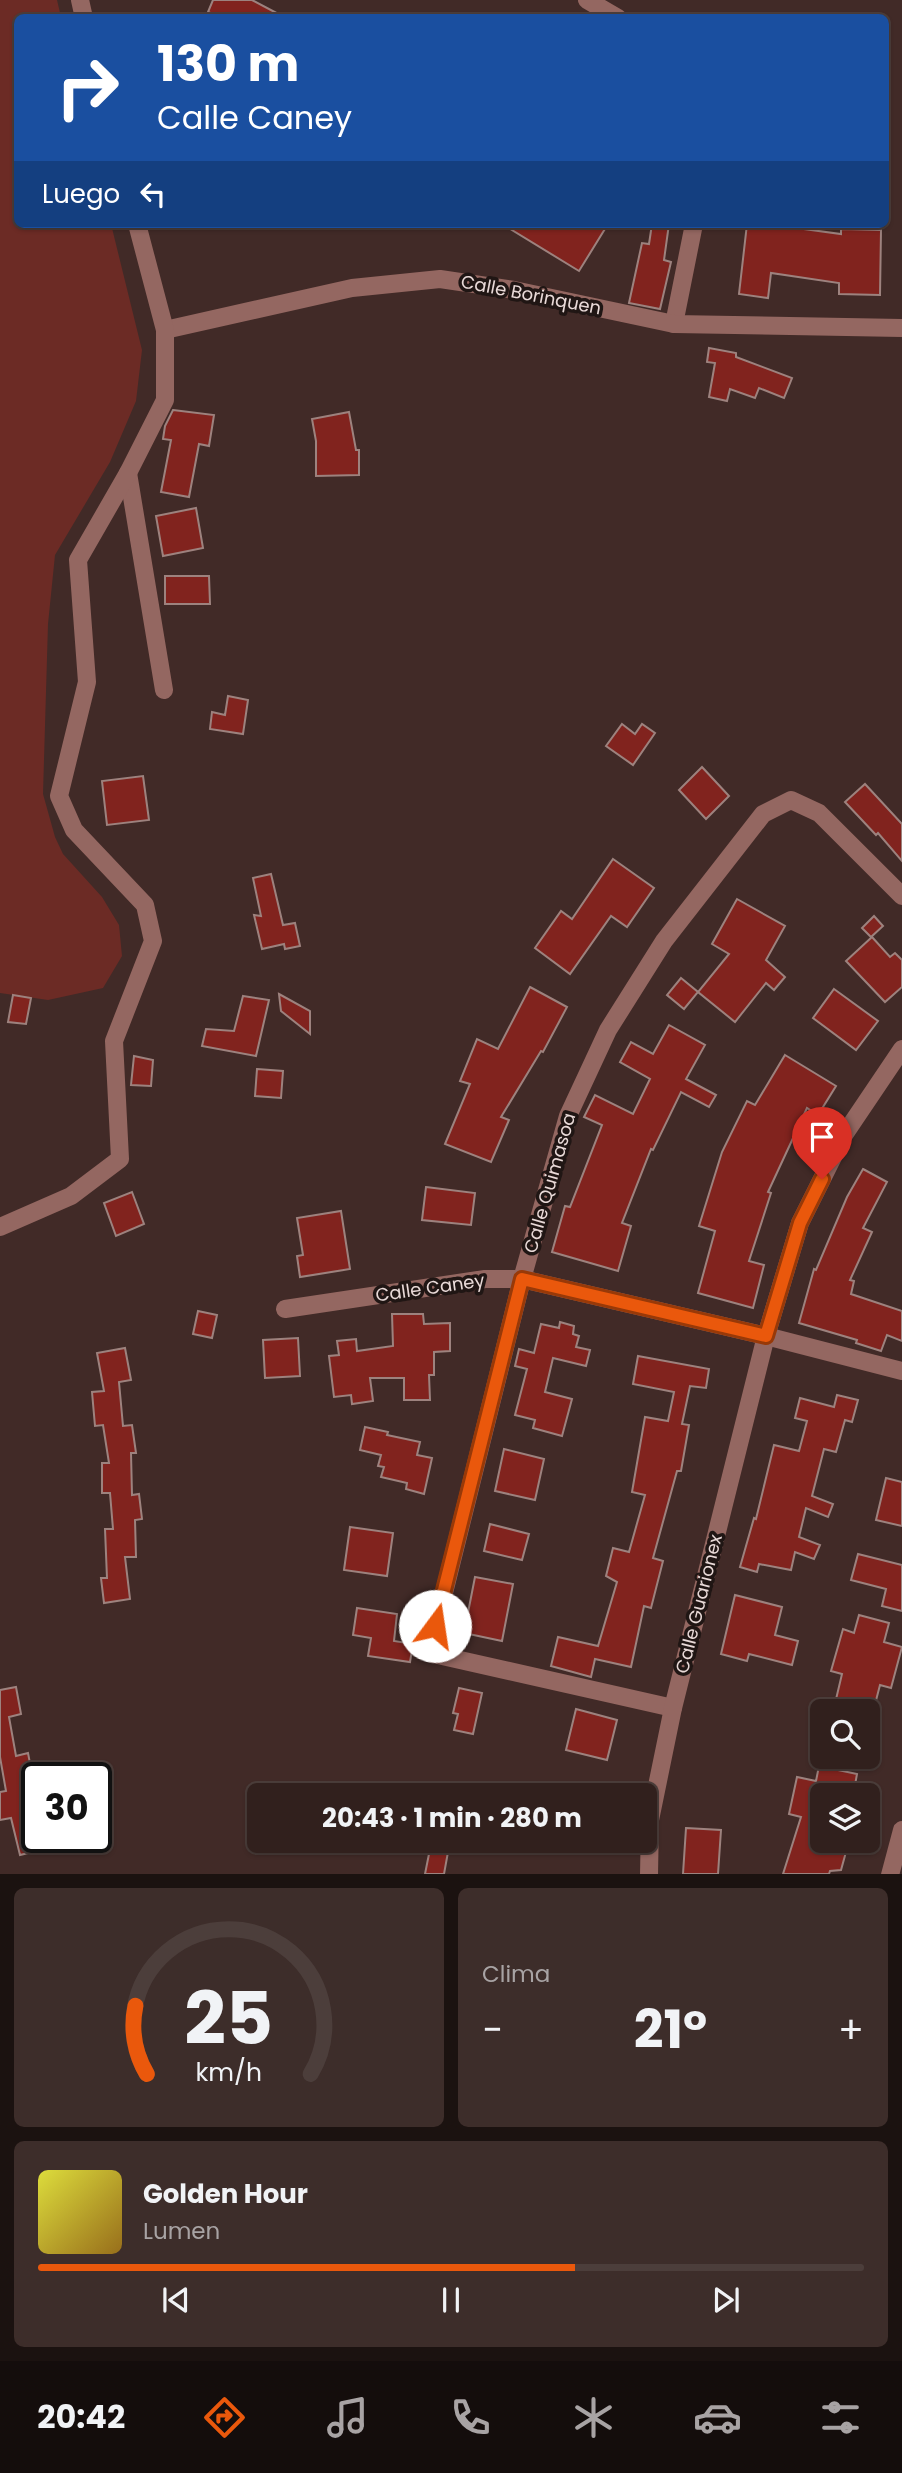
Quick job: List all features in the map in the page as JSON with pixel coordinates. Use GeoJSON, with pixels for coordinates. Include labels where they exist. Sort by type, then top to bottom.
{"type":"FeatureCollection","features":[{"type":"Feature","properties":{"kind":"street"},"geometry":{"type":"LineString","coordinates":[[587,0],[611,14]]}},
{"type":"Feature","properties":{"kind":"street"},"geometry":{"type":"LineString","coordinates":[[0,1227],[72,1196],[120,1159],[114,1041],[153,941],[145,905],[74,831],[58,796],[87,682],[78,560],[128,473],[165,400],[165,330],[138,228]]}},
{"type":"Feature","properties":{"kind":"street"},"geometry":{"type":"LineString","coordinates":[[674,324],[693,228]]}},
{"type":"Feature","properties":{"kind":"street","name":"Calle Borinquen"},"geometry":{"type":"LineString","coordinates":[[165,330],[352,288],[440,279],[514,290],[674,324],[902,328]]}},
{"type":"Feature","properties":{"kind":"street"},"geometry":{"type":"LineString","coordinates":[[128,473],[164,690]]}},
{"type":"Feature","properties":{"kind":"street","name":"Calle Quimasoa"},"geometry":{"type":"LineString","coordinates":[[673,1708],[429,1653],[522,1279],[568,1116],[608,1030],[664,941],[763,814],[791,800],[819,813],[902,896]]}},
{"type":"Feature","properties":{"kind":"street","name":"Calle Guarionex"},"geometry":{"type":"LineString","coordinates":[[649,1874],[650,1820],[673,1708],[766,1336],[800,1223],[844,1135],[902,1049]]}},
{"type":"Feature","properties":{"kind":"street","name":"Calle Caney"},"geometry":{"type":"LineString","coordinates":[[285,1309],[485,1279],[522,1279],[902,1371]]}},
{"type":"Feature","properties":{"kind":"street"},"geometry":{"type":"LineString","coordinates":[[890,1874],[901,1834]]}},
{"type":"Feature","properties":{"kind":"shaded area"},"geometry":{"type":"Polygon","coordinates":[[[0,0],[57,0],[60,14],[14,14],[14,228],[112,228],[142,350],[136,401],[110,462],[55,555],[48,624],[43,794],[55,837],[63,854],[102,897],[119,925],[122,956],[103,988],[48,1000],[0,993],[0,0]]]}},
{"type":"Feature","properties":{"kind":"building"},"geometry":{"type":"Polygon","coordinates":[[[213,0],[252,0],[278,14],[213,14],[208,12],[213,0]]]}},
{"type":"Feature","properties":{"kind":"building"},"geometry":{"type":"Polygon","coordinates":[[[509,228],[606,228],[579,271],[509,228]]]}},
{"type":"Feature","properties":{"kind":"building"},"geometry":{"type":"Polygon","coordinates":[[[651,228],[668,228],[664,260],[671,262],[660,309],[629,303],[642,243],[649,244],[651,228]]]}},
{"type":"Feature","properties":{"kind":"building"},"geometry":{"type":"Polygon","coordinates":[[[747,228],[797,228],[841,234],[841,229],[881,230],[880,295],[839,294],[839,283],[771,273],[768,298],[739,294],[747,228]]]}},
{"type":"Feature","properties":{"kind":"building"},"geometry":{"type":"Polygon","coordinates":[[[709,348],[736,353],[736,357],[792,378],[784,398],[759,388],[755,398],[730,389],[727,401],[709,397],[715,363],[707,362],[709,348]]]}},
{"type":"Feature","properties":{"kind":"building"},"geometry":{"type":"Polygon","coordinates":[[[173,410],[214,415],[209,446],[199,444],[189,497],[161,492],[171,440],[163,439],[165,426],[173,410]]]}},
{"type":"Feature","properties":{"kind":"building"},"geometry":{"type":"Polygon","coordinates":[[[349,412],[356,450],[359,450],[359,475],[316,476],[316,441],[312,419],[349,412]]]}},
{"type":"Feature","properties":{"kind":"building"},"geometry":{"type":"Polygon","coordinates":[[[196,508],[203,548],[163,556],[156,516],[196,508]]]}},
{"type":"Feature","properties":{"kind":"building"},"geometry":{"type":"Polygon","coordinates":[[[165,576],[209,576],[210,604],[165,604],[165,576]]]}},
{"type":"Feature","properties":{"kind":"building"},"geometry":{"type":"Polygon","coordinates":[[[228,696],[248,700],[243,734],[210,729],[212,712],[225,715],[228,696]]]}},
{"type":"Feature","properties":{"kind":"building"},"geometry":{"type":"Polygon","coordinates":[[[622,724],[635,734],[642,724],[655,733],[633,765],[606,746],[622,724]]]}},
{"type":"Feature","properties":{"kind":"building"},"geometry":{"type":"Polygon","coordinates":[[[702,767],[729,796],[706,819],[679,790],[702,767]]]}},
{"type":"Feature","properties":{"kind":"building"},"geometry":{"type":"Polygon","coordinates":[[[143,776],[149,820],[107,825],[102,781],[143,776]]]}},
{"type":"Feature","properties":{"kind":"building"},"geometry":{"type":"Polygon","coordinates":[[[865,784],[902,824],[902,861],[878,833],[876,835],[845,802],[865,784]]]}},
{"type":"Feature","properties":{"kind":"building"},"geometry":{"type":"Polygon","coordinates":[[[613,859],[654,888],[627,927],[611,916],[570,974],[535,948],[561,911],[572,919],[613,859]]]}},
{"type":"Feature","properties":{"kind":"building"},"geometry":{"type":"Polygon","coordinates":[[[271,874],[283,925],[295,923],[300,946],[285,949],[284,944],[262,949],[254,915],[261,916],[253,878],[271,874]]]}},
{"type":"Feature","properties":{"kind":"building"},"geometry":{"type":"Polygon","coordinates":[[[737,899],[785,926],[766,960],[785,977],[774,990],[766,983],[735,1022],[698,992],[729,954],[712,944],[737,899]]]}},
{"type":"Feature","properties":{"kind":"building"},"geometry":{"type":"Polygon","coordinates":[[[874,916],[883,926],[871,937],[862,928],[874,916]]]}},
{"type":"Feature","properties":{"kind":"building"},"geometry":{"type":"Polygon","coordinates":[[[872,937],[890,957],[895,953],[902,960],[902,987],[885,1002],[846,961],[872,937]]]}},
{"type":"Feature","properties":{"kind":"building"},"geometry":{"type":"Polygon","coordinates":[[[681,978],[698,992],[684,1009],[667,995],[681,978]]]}},
{"type":"Feature","properties":{"kind":"building"},"geometry":{"type":"Polygon","coordinates":[[[530,987],[567,1007],[543,1052],[541,1051],[501,1117],[509,1120],[491,1162],[445,1144],[470,1084],[460,1081],[477,1039],[498,1049],[530,987]]]}},
{"type":"Feature","properties":{"kind":"building"},"geometry":{"type":"Polygon","coordinates":[[[834,989],[878,1021],[856,1050],[813,1018],[834,989]]]}},
{"type":"Feature","properties":{"kind":"building"},"geometry":{"type":"Polygon","coordinates":[[[279,994],[310,1011],[310,1034],[281,1011],[279,994]]]}},
{"type":"Feature","properties":{"kind":"building"},"geometry":{"type":"Polygon","coordinates":[[[13,995],[31,998],[26,1024],[8,1022],[13,995]]]}},
{"type":"Feature","properties":{"kind":"building"},"geometry":{"type":"Polygon","coordinates":[[[243,996],[269,1000],[256,1056],[202,1046],[206,1029],[234,1031],[243,996]]]}},
{"type":"Feature","properties":{"kind":"building"},"geometry":{"type":"Polygon","coordinates":[[[669,1025],[705,1045],[686,1079],[716,1095],[709,1107],[681,1092],[653,1150],[651,1149],[622,1223],[631,1226],[618,1271],[552,1252],[565,1206],[570,1207],[602,1125],[584,1117],[595,1095],[633,1114],[650,1079],[620,1062],[631,1042],[653,1054],[669,1025]]]}},
{"type":"Feature","properties":{"kind":"building"},"geometry":{"type":"Polygon","coordinates":[[[785,1055],[836,1086],[818,1115],[807,1108],[768,1192],[771,1193],[749,1261],[764,1265],[753,1308],[698,1293],[715,1231],[699,1226],[722,1152],[747,1101],[755,1105],[785,1055]]]}},
{"type":"Feature","properties":{"kind":"building"},"geometry":{"type":"Polygon","coordinates":[[[134,1056],[153,1060],[151,1086],[131,1085],[134,1056]]]}},
{"type":"Feature","properties":{"kind":"building"},"geometry":{"type":"Polygon","coordinates":[[[257,1069],[283,1071],[281,1098],[255,1096],[257,1069]]]}},
{"type":"Feature","properties":{"kind":"building"},"geometry":{"type":"Polygon","coordinates":[[[863,1169],[887,1182],[863,1228],[872,1232],[850,1280],[854,1281],[851,1294],[902,1311],[902,1341],[887,1335],[881,1351],[856,1343],[857,1340],[799,1323],[814,1269],[816,1270],[847,1197],[863,1169]]]}},
{"type":"Feature","properties":{"kind":"building"},"geometry":{"type":"Polygon","coordinates":[[[426,1187],[475,1193],[471,1225],[422,1220],[426,1187]]]}},
{"type":"Feature","properties":{"kind":"building"},"geometry":{"type":"Polygon","coordinates":[[[132,1192],[144,1224],[116,1236],[104,1203],[132,1192]]]}},
{"type":"Feature","properties":{"kind":"building"},"geometry":{"type":"Polygon","coordinates":[[[341,1211],[350,1269],[300,1277],[297,1256],[303,1255],[297,1218],[341,1211]]]}},
{"type":"Feature","properties":{"kind":"building"},"geometry":{"type":"Polygon","coordinates":[[[198,1311],[217,1315],[212,1338],[193,1334],[198,1311]]]}},
{"type":"Feature","properties":{"kind":"building"},"geometry":{"type":"Polygon","coordinates":[[[392,1314],[423,1314],[424,1324],[450,1323],[450,1351],[434,1352],[434,1375],[429,1375],[430,1400],[404,1400],[404,1378],[370,1378],[373,1401],[352,1404],[351,1395],[334,1397],[329,1356],[339,1355],[337,1341],[356,1339],[357,1351],[393,1346],[392,1314]]]}},
{"type":"Feature","properties":{"kind":"building"},"geometry":{"type":"Polygon","coordinates":[[[560,1322],[574,1326],[573,1334],[579,1336],[576,1347],[590,1350],[586,1366],[553,1358],[545,1392],[572,1399],[562,1436],[533,1428],[535,1420],[515,1415],[527,1369],[515,1366],[519,1349],[534,1353],[541,1324],[559,1328],[560,1322]]]}},
{"type":"Feature","properties":{"kind":"building"},"geometry":{"type":"Polygon","coordinates":[[[298,1338],[300,1376],[265,1378],[263,1340],[298,1338]]]}},
{"type":"Feature","properties":{"kind":"building"},"geometry":{"type":"Polygon","coordinates":[[[125,1348],[131,1380],[119,1382],[123,1426],[132,1425],[136,1453],[131,1453],[132,1495],[139,1494],[142,1519],[135,1520],[136,1557],[125,1557],[130,1599],[104,1603],[101,1578],[107,1578],[105,1529],[113,1529],[110,1493],[102,1493],[102,1463],[109,1463],[103,1425],[95,1426],[92,1392],[104,1391],[97,1353],[125,1348]]]}},
{"type":"Feature","properties":{"kind":"building"},"geometry":{"type":"Polygon","coordinates":[[[638,1356],[709,1369],[706,1388],[690,1386],[682,1424],[689,1425],[681,1471],[677,1471],[653,1558],[663,1561],[651,1608],[644,1606],[631,1667],[595,1659],[591,1677],[551,1666],[558,1637],[598,1646],[617,1582],[606,1576],[613,1548],[629,1552],[645,1495],[632,1492],[645,1417],[668,1421],[674,1392],[633,1384],[638,1356]]]}},
{"type":"Feature","properties":{"kind":"building"},"geometry":{"type":"Polygon","coordinates":[[[837,1395],[858,1400],[852,1422],[845,1420],[836,1452],[824,1449],[812,1496],[833,1504],[828,1517],[806,1508],[799,1537],[820,1545],[814,1559],[795,1552],[791,1570],[759,1564],[757,1572],[740,1567],[754,1518],[756,1519],[774,1445],[799,1451],[807,1421],[795,1418],[800,1398],[834,1407],[837,1395]]]}},
{"type":"Feature","properties":{"kind":"building"},"geometry":{"type":"Polygon","coordinates":[[[365,1427],[420,1442],[417,1455],[432,1458],[424,1494],[406,1489],[407,1483],[381,1477],[384,1467],[378,1466],[381,1455],[360,1450],[365,1427]]]}},
{"type":"Feature","properties":{"kind":"building"},"geometry":{"type":"Polygon","coordinates":[[[504,1449],[544,1459],[535,1500],[495,1491],[504,1449]]]}},
{"type":"Feature","properties":{"kind":"building"},"geometry":{"type":"Polygon","coordinates":[[[886,1478],[902,1482],[902,1526],[876,1520],[886,1478]]]}},
{"type":"Feature","properties":{"kind":"building"},"geometry":{"type":"Polygon","coordinates":[[[490,1524],[529,1534],[522,1560],[484,1551],[490,1524]]]}},
{"type":"Feature","properties":{"kind":"building"},"geometry":{"type":"Polygon","coordinates":[[[350,1527],[393,1533],[387,1576],[344,1570],[350,1527]]]}},
{"type":"Feature","properties":{"kind":"building"},"geometry":{"type":"Polygon","coordinates":[[[858,1554],[902,1565],[902,1611],[882,1606],[886,1589],[851,1580],[858,1554]]]}},
{"type":"Feature","properties":{"kind":"building"},"geometry":{"type":"Polygon","coordinates":[[[475,1577],[513,1584],[502,1641],[464,1633],[475,1577]]]}},
{"type":"Feature","properties":{"kind":"building"},"geometry":{"type":"Polygon","coordinates":[[[735,1595],[782,1607],[775,1635],[798,1641],[792,1665],[749,1654],[747,1661],[721,1654],[735,1595]]]}},
{"type":"Feature","properties":{"kind":"building"},"geometry":{"type":"Polygon","coordinates":[[[357,1608],[397,1614],[394,1641],[413,1644],[410,1662],[368,1656],[371,1638],[353,1635],[357,1608]]]}},
{"type":"Feature","properties":{"kind":"building"},"geometry":{"type":"Polygon","coordinates":[[[859,1615],[889,1623],[884,1642],[902,1647],[891,1688],[880,1685],[876,1699],[836,1699],[842,1674],[831,1671],[843,1629],[854,1633],[859,1615]]]}},
{"type":"Feature","properties":{"kind":"building"},"geometry":{"type":"Polygon","coordinates":[[[16,1687],[21,1714],[9,1717],[16,1756],[28,1753],[30,1762],[21,1762],[21,1853],[28,1853],[20,1855],[11,1818],[0,1820],[0,1792],[6,1791],[0,1757],[0,1690],[16,1687]]]}},
{"type":"Feature","properties":{"kind":"building"},"geometry":{"type":"Polygon","coordinates":[[[459,1688],[482,1693],[473,1734],[454,1730],[458,1714],[453,1713],[459,1688]]]}},
{"type":"Feature","properties":{"kind":"building"},"geometry":{"type":"Polygon","coordinates":[[[576,1709],[617,1720],[607,1760],[566,1750],[576,1709]]]}},
{"type":"Feature","properties":{"kind":"building"},"geometry":{"type":"Polygon","coordinates":[[[818,1769],[857,1774],[855,1783],[810,1783],[810,1853],[846,1853],[841,1870],[830,1871],[829,1874],[783,1874],[801,1817],[789,1814],[797,1777],[816,1781],[818,1769]]]}},
{"type":"Feature","properties":{"kind":"building"},"geometry":{"type":"Polygon","coordinates":[[[686,1828],[721,1830],[718,1874],[683,1874],[686,1828]]]}},
{"type":"Feature","properties":{"kind":"building"},"geometry":{"type":"Polygon","coordinates":[[[429,1853],[448,1853],[444,1874],[425,1874],[429,1853]]]}},
{"type":"Feature","properties":{"kind":"route"},"geometry":{"type":"LineString","coordinates":[[435,1626],[522,1279],[766,1336],[800,1223],[822,1179]]}}]}
